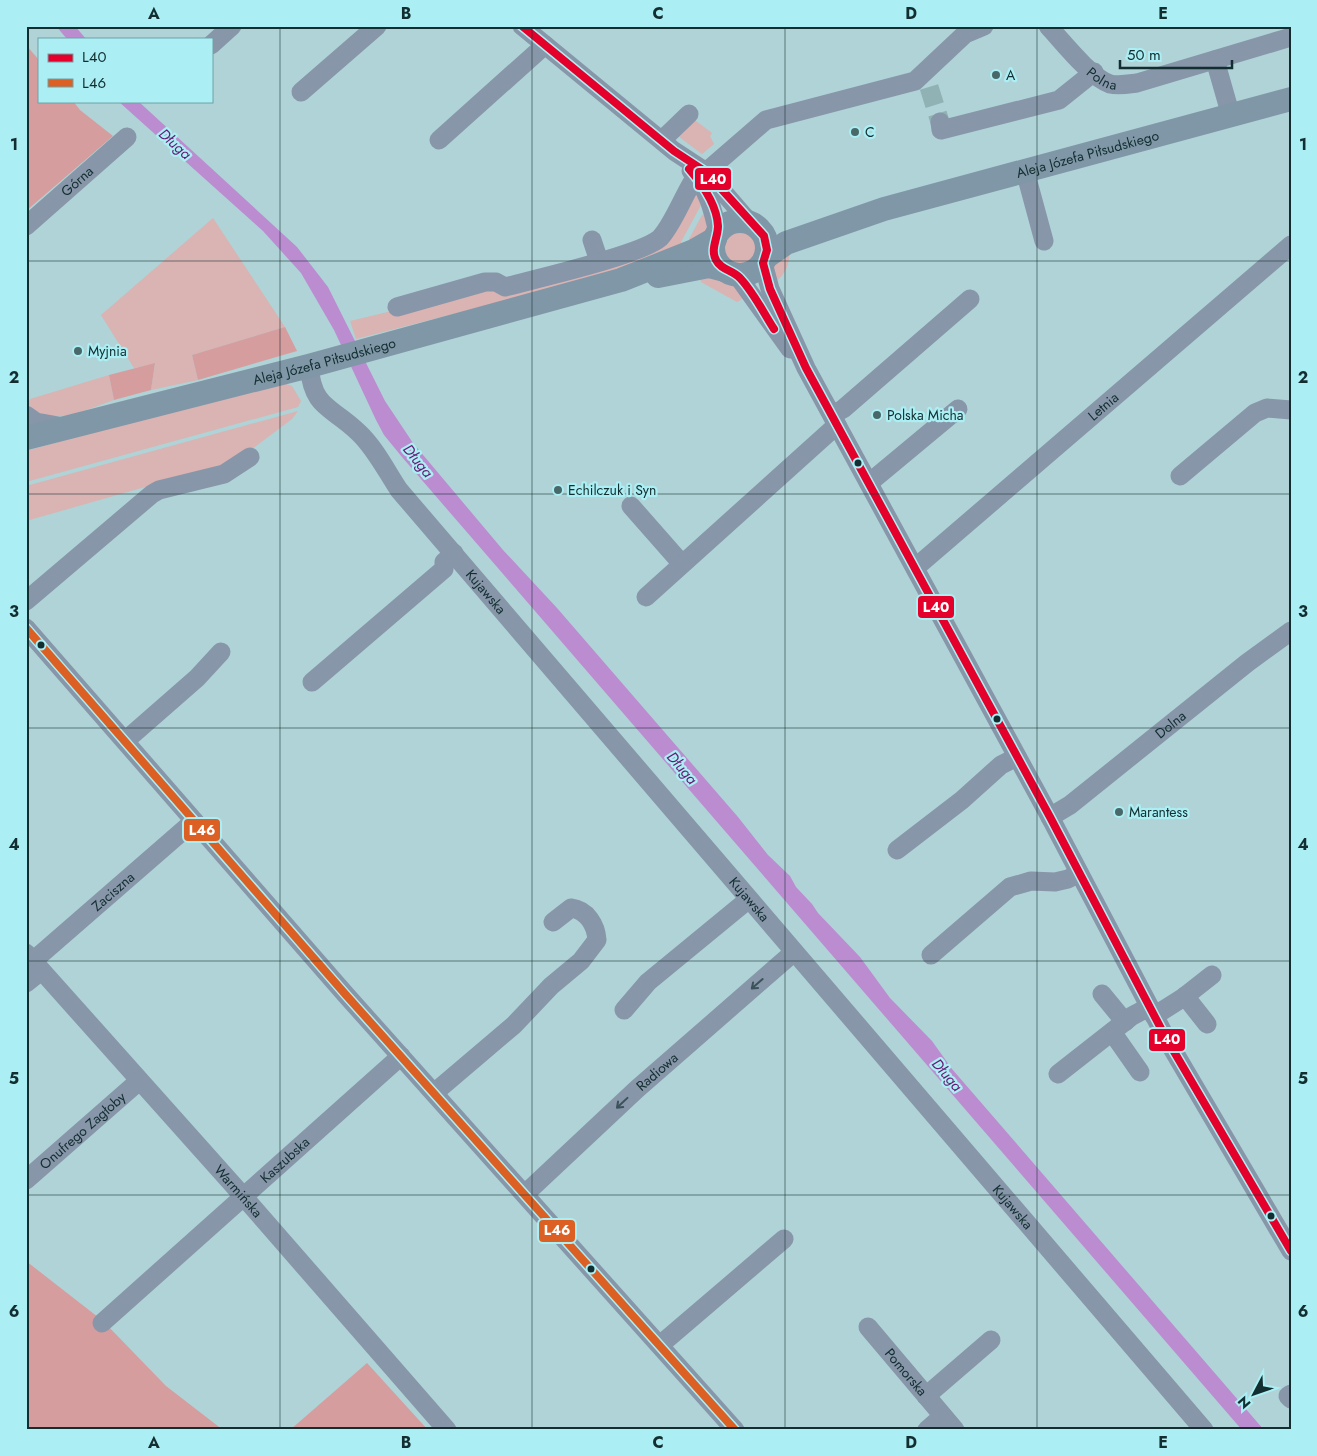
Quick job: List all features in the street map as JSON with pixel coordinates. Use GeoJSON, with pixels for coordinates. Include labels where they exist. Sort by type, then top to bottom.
{"type":"FeatureCollection","features":[{"type":"Feature","properties":{"kind":"main road","name":"Aleja Józefa Piłsudskiego"},"geometry":{"type":"LineString","coordinates":[[764,260],[786,243],[884,209],[1291,99]]}},
{"type":"Feature","properties":{"kind":"main road","name":"Aleja Józefa Piłsudskiego"},"geometry":{"type":"LineString","coordinates":[[752,224],[780,227],[884,209]]}},
{"type":"Feature","properties":{"kind":"main road"},"geometry":{"type":"LineString","coordinates":[[735,222],[752,224],[767,242],[764,260],[752,273],[730,272],[715,259],[713,246],[716,236],[722,228],[735,222]]}},
{"type":"Feature","properties":{"kind":"main road","name":"Aleja Józefa Piłsudskiego"},"geometry":{"type":"LineString","coordinates":[[26,438],[319,363],[621,280],[694,251],[716,236]]}},
{"type":"Feature","properties":{"kind":"main road","name":"Aleja Józefa Piłsudskiego"},"geometry":{"type":"LineString","coordinates":[[621,280],[672,274],[710,266],[730,272]]}},
{"type":"Feature","properties":{"kind":"street"},"geometry":{"type":"LineString","coordinates":[[212,44],[232,26]]}},
{"type":"Feature","properties":{"kind":"street"},"geometry":{"type":"LineString","coordinates":[[301,92],[377,26]]}},
{"type":"Feature","properties":{"kind":"street"},"geometry":{"type":"LineString","coordinates":[[522,26],[668,146],[752,224]]}},
{"type":"Feature","properties":{"kind":"street"},"geometry":{"type":"LineString","coordinates":[[397,307],[485,282],[496,282],[505,287],[599,261],[658,240],[693,182],[766,120],[927,79],[965,34],[984,26]]}},
{"type":"Feature","properties":{"kind":"street","name":"Polna"},"geometry":{"type":"LineString","coordinates":[[1048,26],[1094,72],[1111,84],[1124,85],[1138,83],[1291,37]]}},
{"type":"Feature","properties":{"kind":"street"},"geometry":{"type":"LineString","coordinates":[[439,140],[545,45]]}},
{"type":"Feature","properties":{"kind":"street"},"geometry":{"type":"LineString","coordinates":[[1215,60],[1231,116]]}},
{"type":"Feature","properties":{"kind":"street"},"geometry":{"type":"LineString","coordinates":[[940,122],[941,130],[1059,100],[1094,72]]}},
{"type":"Feature","properties":{"kind":"street"},"geometry":{"type":"LineString","coordinates":[[668,146],[689,114]]}},
{"type":"Feature","properties":{"kind":"street","name":"Górna"},"geometry":{"type":"LineString","coordinates":[[26,226],[127,137]]}},
{"type":"Feature","properties":{"kind":"street"},"geometry":{"type":"LineString","coordinates":[[1025,171],[1044,241]]}},
{"type":"Feature","properties":{"kind":"street"},"geometry":{"type":"LineString","coordinates":[[702,176],[713,210],[716,236]]}},
{"type":"Feature","properties":{"kind":"street"},"geometry":{"type":"LineString","coordinates":[[592,240],[599,261]]}},
{"type":"Feature","properties":{"kind":"street","name":"Letnia"},"geometry":{"type":"LineString","coordinates":[[915,568],[1291,245]]}},
{"type":"Feature","properties":{"kind":"street"},"geometry":{"type":"LineString","coordinates":[[764,260],[770,289],[806,368],[1050,816],[1152,1012],[1226,1143],[1291,1250]]}},
{"type":"Feature","properties":{"kind":"street"},"geometry":{"type":"LineString","coordinates":[[730,272],[806,368]]}},
{"type":"Feature","properties":{"kind":"street"},"geometry":{"type":"LineString","coordinates":[[646,597],[834,420],[843,409],[970,299]]}},
{"type":"Feature","properties":{"kind":"street","name":"Kujawska"},"geometry":{"type":"LineString","coordinates":[[319,363],[310,386],[319,400],[360,433],[399,490],[1204,1430]]}},
{"type":"Feature","properties":{"kind":"street"},"geometry":{"type":"LineString","coordinates":[[1180,476],[1255,413],[1267,408],[1291,410]]}},
{"type":"Feature","properties":{"kind":"street"},"geometry":{"type":"LineString","coordinates":[[869,483],[958,409]]}},
{"type":"Feature","properties":{"kind":"street"},"geometry":{"type":"LineString","coordinates":[[26,415],[36,422],[65,428]]}},
{"type":"Feature","properties":{"kind":"street"},"geometry":{"type":"LineString","coordinates":[[26,601],[152,494],[159,490],[224,474],[240,466],[250,457]]}},
{"type":"Feature","properties":{"kind":"street"},"geometry":{"type":"LineString","coordinates":[[632,506],[682,564]]}},
{"type":"Feature","properties":{"kind":"street"},"geometry":{"type":"LineString","coordinates":[[312,682],[444,569],[444,562],[454,553]]}},
{"type":"Feature","properties":{"kind":"street"},"geometry":{"type":"LineString","coordinates":[[26,628],[400,1056],[735,1430]]}},
{"type":"Feature","properties":{"kind":"street","name":"Dolna"},"geometry":{"type":"LineString","coordinates":[[1050,816],[1070,805],[1247,663],[1291,632]]}},
{"type":"Feature","properties":{"kind":"street"},"geometry":{"type":"LineString","coordinates":[[125,741],[196,678],[221,652]]}},
{"type":"Feature","properties":{"kind":"street"},"geometry":{"type":"LineString","coordinates":[[897,850],[1002,765],[1017,757]]}},
{"type":"Feature","properties":{"kind":"street","name":"Zaciszna"},"geometry":{"type":"LineString","coordinates":[[26,983],[33,962],[194,821]]}},
{"type":"Feature","properties":{"kind":"street"},"geometry":{"type":"LineString","coordinates":[[931,955],[1010,886],[1031,881],[1054,882],[1068,879],[1079,873]]}},
{"type":"Feature","properties":{"kind":"street"},"geometry":{"type":"LineString","coordinates":[[624,1010],[648,982],[748,899]]}},
{"type":"Feature","properties":{"kind":"street"},"geometry":{"type":"LineString","coordinates":[[434,1094],[514,1025],[551,986],[581,961],[597,940],[596,928],[578,909],[572,908],[553,922]]}},
{"type":"Feature","properties":{"kind":"street","name":"Radiowa"},"geometry":{"type":"LineString","coordinates":[[525,1194],[637,1089],[794,952]]}},
{"type":"Feature","properties":{"kind":"street","name":"Warmińska"},"geometry":{"type":"LineString","coordinates":[[33,962],[243,1196],[447,1430]]}},
{"type":"Feature","properties":{"kind":"street"},"geometry":{"type":"LineString","coordinates":[[1058,1074],[1119,1027],[1185,996],[1212,975]]}},
{"type":"Feature","properties":{"kind":"street"},"geometry":{"type":"LineString","coordinates":[[1102,994],[1140,1072]]}},
{"type":"Feature","properties":{"kind":"street"},"geometry":{"type":"LineString","coordinates":[[1185,996],[1207,1024]]}},
{"type":"Feature","properties":{"kind":"street","name":"Kaszubska"},"geometry":{"type":"LineString","coordinates":[[102,1323],[400,1056]]}},
{"type":"Feature","properties":{"kind":"street","name":"Onufrego Zagłoby"},"geometry":{"type":"LineString","coordinates":[[26,1180],[139,1081]]}},
{"type":"Feature","properties":{"kind":"street"},"geometry":{"type":"LineString","coordinates":[[660,1345],[784,1238]]}},
{"type":"Feature","properties":{"kind":"street","name":"Pomorska"},"geometry":{"type":"LineString","coordinates":[[868,1327],[949,1423],[927,1430]]}},
{"type":"Feature","properties":{"kind":"street"},"geometry":{"type":"LineString","coordinates":[[926,1396],[991,1340]]}},
{"type":"Feature","properties":{"kind":"street"},"geometry":{"type":"LineString","coordinates":[[1291,1394],[1288,1396],[1291,1399]]}},
{"type":"Feature","properties":{"kind":"shaded area"},"geometry":{"type":"Polygon","coordinates":[[[26,45],[38,59],[38,102],[74,102],[80,110],[113,136],[26,211],[26,45]]]}},
{"type":"Feature","properties":{"kind":"shaded area"},"geometry":{"type":"Polygon","coordinates":[[[696,121],[712,133],[710,136],[714,144],[702,154],[674,133],[696,121]]]}},
{"type":"Feature","properties":{"kind":"shaded area"},"geometry":{"type":"Polygon","coordinates":[[[695,191],[701,205],[681,242],[683,249],[596,277],[356,339],[350,321],[642,251],[695,191]]]}},
{"type":"Feature","properties":{"kind":"shaded area"},"geometry":{"type":"Polygon","coordinates":[[[709,212],[709,232],[692,246],[689,239],[702,215],[709,212]]]}},
{"type":"Feature","properties":{"kind":"shaded area"},"geometry":{"type":"Polygon","coordinates":[[[213,218],[285,327],[192,355],[198,380],[151,390],[155,364],[134,368],[101,315],[213,218]]]}},
{"type":"Feature","properties":{"kind":"shaded area"},"geometry":{"type":"Polygon","coordinates":[[[740,230],[752,235],[757,247],[752,259],[740,264],[728,259],[723,247],[728,235],[740,230]]]}},
{"type":"Feature","properties":{"kind":"shaded area"},"geometry":{"type":"Polygon","coordinates":[[[788,248],[789,258],[784,273],[773,283],[771,272],[774,263],[788,248]]]}},
{"type":"Feature","properties":{"kind":"shaded area"},"geometry":{"type":"Polygon","coordinates":[[[713,272],[730,281],[746,297],[737,302],[701,282],[699,273],[713,272]]]}},
{"type":"Feature","properties":{"kind":"shaded area"},"geometry":{"type":"Polygon","coordinates":[[[285,327],[297,351],[198,380],[192,355],[285,327]]]}},
{"type":"Feature","properties":{"kind":"shaded area"},"geometry":{"type":"Polygon","coordinates":[[[155,363],[151,390],[114,400],[109,375],[155,363]]]}},
{"type":"Feature","properties":{"kind":"shaded area"},"geometry":{"type":"Polygon","coordinates":[[[109,375],[114,400],[93,408],[70,415],[58,416],[37,412],[28,404],[30,399],[109,375]]]}},
{"type":"Feature","properties":{"kind":"shaded area"},"geometry":{"type":"Polygon","coordinates":[[[278,381],[292,386],[301,401],[298,407],[26,482],[26,451],[278,381]]]}},
{"type":"Feature","properties":{"kind":"shaded area"},"geometry":{"type":"Polygon","coordinates":[[[298,411],[292,419],[236,461],[26,521],[26,486],[298,411]]]}},
{"type":"Feature","properties":{"kind":"shaded area"},"geometry":{"type":"Polygon","coordinates":[[[26,1261],[103,1321],[166,1386],[223,1430],[26,1430],[26,1261]]]}},
{"type":"Feature","properties":{"kind":"shaded area"},"geometry":{"type":"Polygon","coordinates":[[[367,1363],[428,1430],[290,1430],[367,1363]]]}},
{"type":"Feature","properties":{"kind":"water"},"geometry":{"type":"Polygon","coordinates":[[[56,26],[75,26],[85,38],[66,38],[56,26]]]}},
{"type":"Feature","properties":{"kind":"water","name":"Długa"},"geometry":{"type":"Polygon","coordinates":[[[119,102],[139,102],[297,247],[328,287],[385,401],[413,443],[503,550],[557,608],[738,817],[768,855],[790,876],[796,887],[818,913],[860,957],[890,998],[932,1041],[952,1069],[1264,1430],[1242,1430],[402,457],[384,435],[334,330],[301,273],[263,231],[119,102]]]}},
{"type":"Feature","properties":{"kind":"tunnel"},"geometry":{"type":"LineString","coordinates":[[929,87],[940,122]]}},
{"type":"Feature","properties":{"kind":"transit line","name":"L40"},"geometry":{"type":"LineString","coordinates":[[522,26],[674,151],[706,172],[764,236],[767,250],[763,263],[770,289],[806,368],[1050,817],[1166,1038],[1291,1251]]}},
{"type":"Feature","properties":{"kind":"transit line","name":"L40"},"geometry":{"type":"LineString","coordinates":[[689,169],[704,188],[715,211],[718,226],[714,248],[716,260],[721,266],[737,275],[745,284],[774,329]]}},
{"type":"Feature","properties":{"kind":"transit line","name":"L46"},"geometry":{"type":"LineString","coordinates":[[26,628],[346,995],[735,1430]]}},
{"type":"Feature","properties":{"kind":"place","name":"A"},"geometry":{"type":"Point","coordinates":[996,75]}},
{"type":"Feature","properties":{"kind":"place","name":"C"},"geometry":{"type":"Point","coordinates":[855,132]}},
{"type":"Feature","properties":{"kind":"place","name":"Myjnia"},"geometry":{"type":"Point","coordinates":[78,351]}},
{"type":"Feature","properties":{"kind":"place","name":"Polska Micha"},"geometry":{"type":"Point","coordinates":[877,415]}},
{"type":"Feature","properties":{"kind":"place","name":"Echilczuk i Syn"},"geometry":{"type":"Point","coordinates":[558,490]}},
{"type":"Feature","properties":{"kind":"place","name":"Marantess"},"geometry":{"type":"Point","coordinates":[1119,812]}}]}
